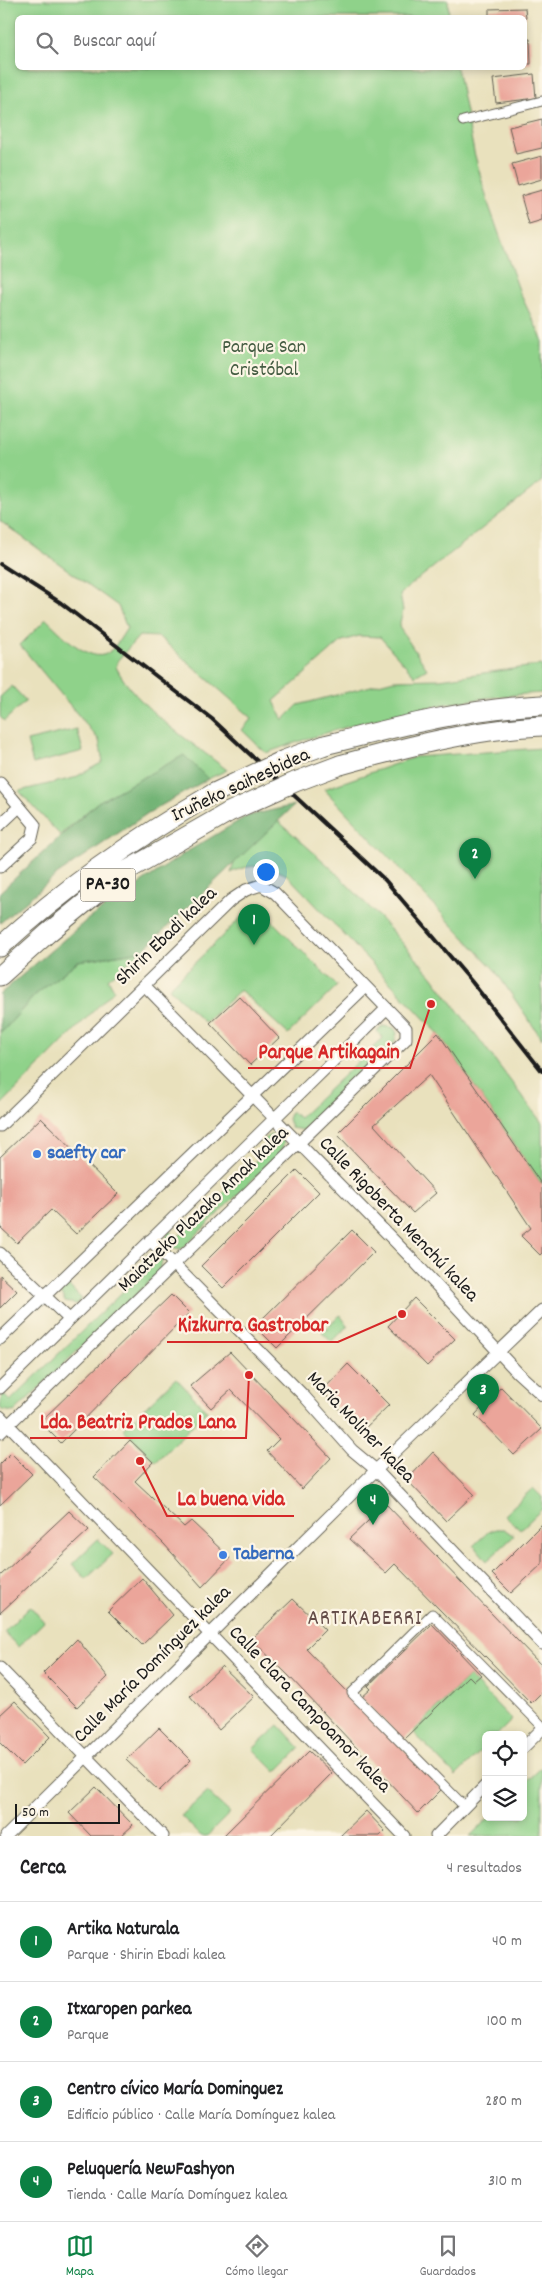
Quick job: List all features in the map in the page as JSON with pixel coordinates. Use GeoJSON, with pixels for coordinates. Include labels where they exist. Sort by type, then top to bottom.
{"type":"FeatureCollection","features":[{"type":"Feature","properties":{"kind":"highway","name":"Iruñeko saihesbidea"},"geometry":{"type":"LineString","coordinates":[[0,947],[36,914],[118,852],[214,793],[284,760],[325,745],[420,721],[514,706],[542,705]]}},
{"type":"Feature","properties":{"kind":"highway","name":"Iruñeko saihesbidea"},"geometry":{"type":"LineString","coordinates":[[0,976],[48,933],[119,875],[229,812],[295,782],[340,765],[428,742],[515,727],[542,726]]}},
{"type":"Feature","properties":{"kind":"street"},"geometry":{"type":"LineString","coordinates":[[462,121],[542,101]]}},
{"type":"Feature","properties":{"kind":"street"},"geometry":{"type":"LineString","coordinates":[[0,783],[35,825],[32,838],[0,867]]}},
{"type":"Feature","properties":{"kind":"street"},"geometry":{"type":"LineString","coordinates":[[0,825],[19,807]]}},
{"type":"Feature","properties":{"kind":"street","name":"Shirin Ebadi kalea"},"geometry":{"type":"LineString","coordinates":[[0,1126],[231,900],[246,890],[261,885],[275,893],[364,988]]}},
{"type":"Feature","properties":{"kind":"street","name":"Calle Rigoberta Menchú kalea"},"geometry":{"type":"LineString","coordinates":[[144,986],[413,1260],[542,1395]]}},
{"type":"Feature","properties":{"kind":"street"},"geometry":{"type":"LineString","coordinates":[[0,1339],[364,988]]}},
{"type":"Feature","properties":{"kind":"street","name":"Maiatzeko Plazako Amak kalea"},"geometry":{"type":"LineString","coordinates":[[0,1433],[406,1039],[406,1028],[364,988]]}},
{"type":"Feature","properties":{"kind":"street","name":"Maiatzeko Plazako Amak kalea"},"geometry":{"type":"LineString","coordinates":[[0,1388],[386,1009]]}},
{"type":"Feature","properties":{"kind":"street","name":"Maria Moliner kalea"},"geometry":{"type":"LineString","coordinates":[[150,1240],[304,1396],[352,1450],[376,1470],[542,1644]]}},
{"type":"Feature","properties":{"kind":"street"},"geometry":{"type":"LineString","coordinates":[[0,1253],[69,1319]]}},
{"type":"Feature","properties":{"kind":"street","name":"Calle María Domínguez kalea"},"geometry":{"type":"LineString","coordinates":[[6,1836],[376,1470],[542,1310]]}},
{"type":"Feature","properties":{"kind":"street","name":"Calle Clara Campoamor kalea"},"geometry":{"type":"LineString","coordinates":[[0,1416],[404,1836]]}},
{"type":"Feature","properties":{"kind":"street"},"geometry":{"type":"LineString","coordinates":[[464,1806],[352,1693],[432,1614],[542,1728],[527,1744]]}},
{"type":"Feature","properties":{"kind":"street"},"geometry":{"type":"LineString","coordinates":[[0,1668],[163,1836]]}},
{"type":"Feature","properties":{"kind":"street"},"geometry":{"type":"LineString","coordinates":[[436,1836],[482,1789]]}},
{"type":"Feature","properties":{"kind":"green space","name":"Parque San Cristóbal"},"geometry":{"type":"Polygon","coordinates":[[[0,0],[448,0],[449,15],[15,15],[15,70],[457,70],[474,152],[488,203],[520,293],[542,339],[542,481],[400,595],[403,610],[399,627],[427,669],[415,676],[380,637],[359,636],[342,641],[274,701],[283,720],[298,705],[394,680],[440,679],[542,665],[542,693],[472,700],[402,713],[299,741],[266,753],[242,730],[252,718],[159,637],[139,636],[118,660],[116,667],[125,682],[166,723],[227,770],[208,779],[184,756],[98,802],[60,835],[19,791],[74,778],[103,762],[99,740],[20,645],[46,619],[83,651],[100,655],[111,651],[127,628],[118,606],[0,521],[0,0]]]}},
{"type":"Feature","properties":{"kind":"green space"},"geometry":{"type":"Polygon","coordinates":[[[12,686],[26,701],[4,721],[0,717],[0,697],[12,686]]]}},
{"type":"Feature","properties":{"kind":"green space"},"geometry":{"type":"Polygon","coordinates":[[[77,729],[83,751],[33,764],[27,741],[77,729]]]}},
{"type":"Feature","properties":{"kind":"green space"},"geometry":{"type":"Polygon","coordinates":[[[542,748],[542,1039],[494,969],[324,789],[415,757],[542,748]]]}},
{"type":"Feature","properties":{"kind":"green space"},"geometry":{"type":"Polygon","coordinates":[[[184,755],[208,779],[148,813],[58,874],[0,923],[0,892],[98,802],[184,755]]]}},
{"type":"Feature","properties":{"kind":"green space"},"geometry":{"type":"Polygon","coordinates":[[[295,805],[142,951],[78,961],[34,996],[3,1031],[0,1031],[0,994],[88,919],[185,853],[247,816],[295,805]]]}},
{"type":"Feature","properties":{"kind":"green space"},"geometry":{"type":"Polygon","coordinates":[[[277,820],[330,867],[380,918],[432,976],[542,1123],[542,1185],[438,1033],[287,875],[259,866],[245,867],[231,873],[238,850],[277,820]]]}},
{"type":"Feature","properties":{"kind":"green space"},"geometry":{"type":"Polygon","coordinates":[[[255,904],[337,986],[288,1034],[240,990],[205,1023],[169,988],[255,904]]]}},
{"type":"Feature","properties":{"kind":"green space"},"geometry":{"type":"Polygon","coordinates":[[[142,951],[108,979],[114,990],[0,1106],[0,1031],[3,1031],[34,996],[78,961],[142,951]]]}},
{"type":"Feature","properties":{"kind":"green space"},"geometry":{"type":"Polygon","coordinates":[[[383,1026],[394,1028],[397,1033],[394,1043],[307,1127],[303,1130],[291,1128],[288,1119],[291,1111],[299,1118],[383,1038],[377,1031],[383,1026]]]}},
{"type":"Feature","properties":{"kind":"green space"},"geometry":{"type":"Polygon","coordinates":[[[270,1135],[281,1137],[284,1142],[281,1152],[185,1246],[181,1249],[169,1247],[166,1239],[169,1230],[177,1238],[270,1147],[264,1140],[270,1135]]]}},
{"type":"Feature","properties":{"kind":"green space"},"geometry":{"type":"Polygon","coordinates":[[[148,1254],[159,1257],[162,1261],[159,1272],[14,1412],[2,1410],[0,1408],[2,1393],[10,1401],[148,1267],[142,1260],[148,1254]]]}},
{"type":"Feature","properties":{"kind":"green space"},"geometry":{"type":"Polygon","coordinates":[[[66,1283],[82,1299],[76,1304],[65,1302],[61,1293],[66,1283]]]}},
{"type":"Feature","properties":{"kind":"green space"},"geometry":{"type":"Polygon","coordinates":[[[340,1315],[348,1326],[332,1342],[322,1333],[340,1315]]]}},
{"type":"Feature","properties":{"kind":"green space"},"geometry":{"type":"Polygon","coordinates":[[[176,1378],[207,1411],[156,1462],[123,1429],[176,1378]]]}},
{"type":"Feature","properties":{"kind":"green space"},"geometry":{"type":"Polygon","coordinates":[[[533,1488],[542,1497],[542,1509],[520,1530],[504,1515],[533,1488]]]}},
{"type":"Feature","properties":{"kind":"green space"},"geometry":{"type":"Polygon","coordinates":[[[504,1529],[514,1536],[487,1561],[474,1545],[488,1532],[504,1529]]]}},
{"type":"Feature","properties":{"kind":"green space"},"geometry":{"type":"Polygon","coordinates":[[[98,1539],[113,1554],[86,1579],[72,1564],[98,1539]]]}},
{"type":"Feature","properties":{"kind":"green space"},"geometry":{"type":"Polygon","coordinates":[[[30,1606],[44,1622],[18,1647],[4,1632],[30,1606]]]}},
{"type":"Feature","properties":{"kind":"green space"},"geometry":{"type":"Polygon","coordinates":[[[469,1676],[512,1720],[501,1731],[482,1731],[482,1750],[456,1776],[413,1732],[469,1676]]]}},
{"type":"Feature","properties":{"kind":"green space"},"geometry":{"type":"Polygon","coordinates":[[[279,1725],[300,1748],[276,1772],[253,1749],[279,1725]]]}},
{"type":"Feature","properties":{"kind":"green space"},"geometry":{"type":"Polygon","coordinates":[[[542,1767],[542,1836],[470,1836],[486,1821],[527,1821],[527,1781],[542,1767]]]}},
{"type":"Feature","properties":{"kind":"green space"},"geometry":{"type":"Polygon","coordinates":[[[207,1792],[230,1813],[207,1836],[201,1836],[181,1816],[207,1792]]]}},
{"type":"Feature","properties":{"kind":"building"},"geometry":{"type":"Polygon","coordinates":[[[525,8],[526,15],[489,15],[489,9],[525,8]]]}},
{"type":"Feature","properties":{"kind":"building"},"geometry":{"type":"Polygon","coordinates":[[[527,39],[530,39],[531,64],[527,64],[527,39]]]}},
{"type":"Feature","properties":{"kind":"building"},"geometry":{"type":"Polygon","coordinates":[[[534,74],[536,98],[496,103],[493,79],[534,74]]]}},
{"type":"Feature","properties":{"kind":"building"},"geometry":{"type":"Polygon","coordinates":[[[542,119],[542,148],[516,154],[509,127],[542,119]]]}},
{"type":"Feature","properties":{"kind":"building"},"geometry":{"type":"Polygon","coordinates":[[[542,156],[542,179],[518,186],[512,164],[542,156]]]}},
{"type":"Feature","properties":{"kind":"building"},"geometry":{"type":"Polygon","coordinates":[[[542,190],[542,221],[529,225],[521,196],[542,190]]]}},
{"type":"Feature","properties":{"kind":"building"},"geometry":{"type":"Polygon","coordinates":[[[239,996],[279,1038],[250,1065],[210,1023],[239,996]]]}},
{"type":"Feature","properties":{"kind":"building"},"geometry":{"type":"Polygon","coordinates":[[[438,1033],[542,1185],[542,1253],[540,1255],[521,1236],[531,1228],[429,1075],[374,1125],[436,1193],[413,1213],[337,1134],[438,1033]]]}},
{"type":"Feature","properties":{"kind":"building"},"geometry":{"type":"Polygon","coordinates":[[[41,1118],[118,1194],[76,1234],[51,1210],[17,1243],[0,1227],[0,1157],[41,1118]]]}},
{"type":"Feature","properties":{"kind":"building"},"geometry":{"type":"Polygon","coordinates":[[[297,1170],[319,1192],[223,1288],[201,1266],[297,1170]]]}},
{"type":"Feature","properties":{"kind":"building"},"geometry":{"type":"Polygon","coordinates":[[[352,1230],[374,1252],[277,1348],[255,1326],[352,1230]]]}},
{"type":"Feature","properties":{"kind":"building"},"geometry":{"type":"Polygon","coordinates":[[[0,1275],[17,1291],[0,1308],[0,1275]]]}},
{"type":"Feature","properties":{"kind":"building"},"geometry":{"type":"Polygon","coordinates":[[[171,1295],[189,1313],[61,1443],[40,1422],[171,1295]]]}},
{"type":"Feature","properties":{"kind":"building"},"geometry":{"type":"Polygon","coordinates":[[[414,1298],[455,1339],[427,1366],[388,1326],[414,1298]]]}},
{"type":"Feature","properties":{"kind":"building"},"geometry":{"type":"Polygon","coordinates":[[[230,1352],[331,1458],[302,1489],[267,1451],[279,1439],[231,1390],[211,1408],[190,1386],[230,1352]]]}},
{"type":"Feature","properties":{"kind":"building"},"geometry":{"type":"Polygon","coordinates":[[[348,1364],[389,1405],[361,1432],[322,1391],[348,1364]]]}},
{"type":"Feature","properties":{"kind":"building"},"geometry":{"type":"Polygon","coordinates":[[[501,1387],[542,1429],[514,1455],[475,1415],[501,1387]]]}},
{"type":"Feature","properties":{"kind":"building"},"geometry":{"type":"Polygon","coordinates":[[[130,1440],[153,1462],[135,1481],[184,1527],[191,1521],[230,1558],[202,1587],[164,1544],[94,1477],[130,1440]]]}},
{"type":"Feature","properties":{"kind":"building"},"geometry":{"type":"Polygon","coordinates":[[[433,1452],[474,1494],[446,1521],[407,1480],[433,1452]]]}},
{"type":"Feature","properties":{"kind":"building"},"geometry":{"type":"Polygon","coordinates":[[[11,1453],[32,1474],[0,1505],[0,1464],[11,1453]]]}},
{"type":"Feature","properties":{"kind":"building"},"geometry":{"type":"Polygon","coordinates":[[[386,1504],[542,1666],[542,1692],[531,1703],[395,1564],[386,1573],[349,1539],[386,1504]]]}},
{"type":"Feature","properties":{"kind":"building"},"geometry":{"type":"Polygon","coordinates":[[[69,1511],[89,1530],[0,1613],[0,1576],[69,1511]]]}},
{"type":"Feature","properties":{"kind":"building"},"geometry":{"type":"Polygon","coordinates":[[[542,1524],[542,1564],[511,1593],[492,1574],[542,1524]]]}},
{"type":"Feature","properties":{"kind":"building"},"geometry":{"type":"Polygon","coordinates":[[[142,1578],[173,1615],[142,1645],[108,1611],[142,1578]]]}},
{"type":"Feature","properties":{"kind":"building"},"geometry":{"type":"Polygon","coordinates":[[[293,1599],[325,1630],[306,1649],[442,1789],[418,1813],[288,1675],[251,1639],[293,1599]]]}},
{"type":"Feature","properties":{"kind":"building"},"geometry":{"type":"Polygon","coordinates":[[[432,1624],[481,1675],[474,1681],[469,1676],[403,1740],[361,1698],[371,1689],[368,1686],[432,1624]]]}},
{"type":"Feature","properties":{"kind":"building"},"geometry":{"type":"Polygon","coordinates":[[[77,1639],[108,1677],[77,1707],[43,1673],[77,1639]]]}},
{"type":"Feature","properties":{"kind":"building"},"geometry":{"type":"Polygon","coordinates":[[[222,1666],[254,1697],[219,1730],[190,1696],[222,1666]]]}},
{"type":"Feature","properties":{"kind":"building"},"geometry":{"type":"Polygon","coordinates":[[[15,1701],[50,1737],[22,1765],[0,1743],[0,1715],[15,1701]]]}},
{"type":"Feature","properties":{"kind":"building"},"geometry":{"type":"Polygon","coordinates":[[[159,1728],[191,1760],[159,1791],[126,1760],[159,1728]]]}},
{"type":"Feature","properties":{"kind":"building"},"geometry":{"type":"Polygon","coordinates":[[[309,1751],[332,1773],[270,1836],[223,1836],[309,1751]]]}},
{"type":"Feature","properties":{"kind":"building"},"geometry":{"type":"Polygon","coordinates":[[[96,1787],[133,1825],[121,1836],[91,1836],[69,1813],[96,1787]]]}},
{"type":"Feature","properties":{"kind":"building"},"geometry":{"type":"Polygon","coordinates":[[[366,1811],[385,1831],[380,1836],[340,1836],[366,1811]]]}},
{"type":"Feature","properties":{"kind":"railway"},"geometry":{"type":"LineString","coordinates":[[0,564],[61,603],[212,719],[385,880],[472,982],[542,1071]]}},
{"type":"Feature","properties":{"kind":"place","name":"Itxaropen parkea"},"geometry":{"type":"Point","coordinates":[475,879]}},
{"type":"Feature","properties":{"kind":"place","name":"Artika Naturala"},"geometry":{"type":"Point","coordinates":[254,945]}},
{"type":"Feature","properties":{"kind":"place","name":"Parque Artikagain"},"geometry":{"type":"Point","coordinates":[431,1004]}},
{"type":"Feature","properties":{"kind":"place","name":"saefty car"},"geometry":{"type":"Point","coordinates":[37,1154]}},
{"type":"Feature","properties":{"kind":"place","name":"Kizkurra Gastrobar"},"geometry":{"type":"Point","coordinates":[402,1314]}},
{"type":"Feature","properties":{"kind":"place","name":"Lda. Beatriz Prados Lana"},"geometry":{"type":"Point","coordinates":[249,1375]}},
{"type":"Feature","properties":{"kind":"place","name":"Centro cívico María Dominguez"},"geometry":{"type":"Point","coordinates":[483,1415]}},
{"type":"Feature","properties":{"kind":"place","name":"La buena vida"},"geometry":{"type":"Point","coordinates":[140,1461]}},
{"type":"Feature","properties":{"kind":"place","name":"Peluquería NewFashyon"},"geometry":{"type":"Point","coordinates":[373,1525]}},
{"type":"Feature","properties":{"kind":"place","name":"Taberna"},"geometry":{"type":"Point","coordinates":[223,1555]}},
{"type":"Feature","properties":{"kind":"district","name":"ARTIKABERRI"},"geometry":{"type":"Point","coordinates":[365,1620]}}]}
